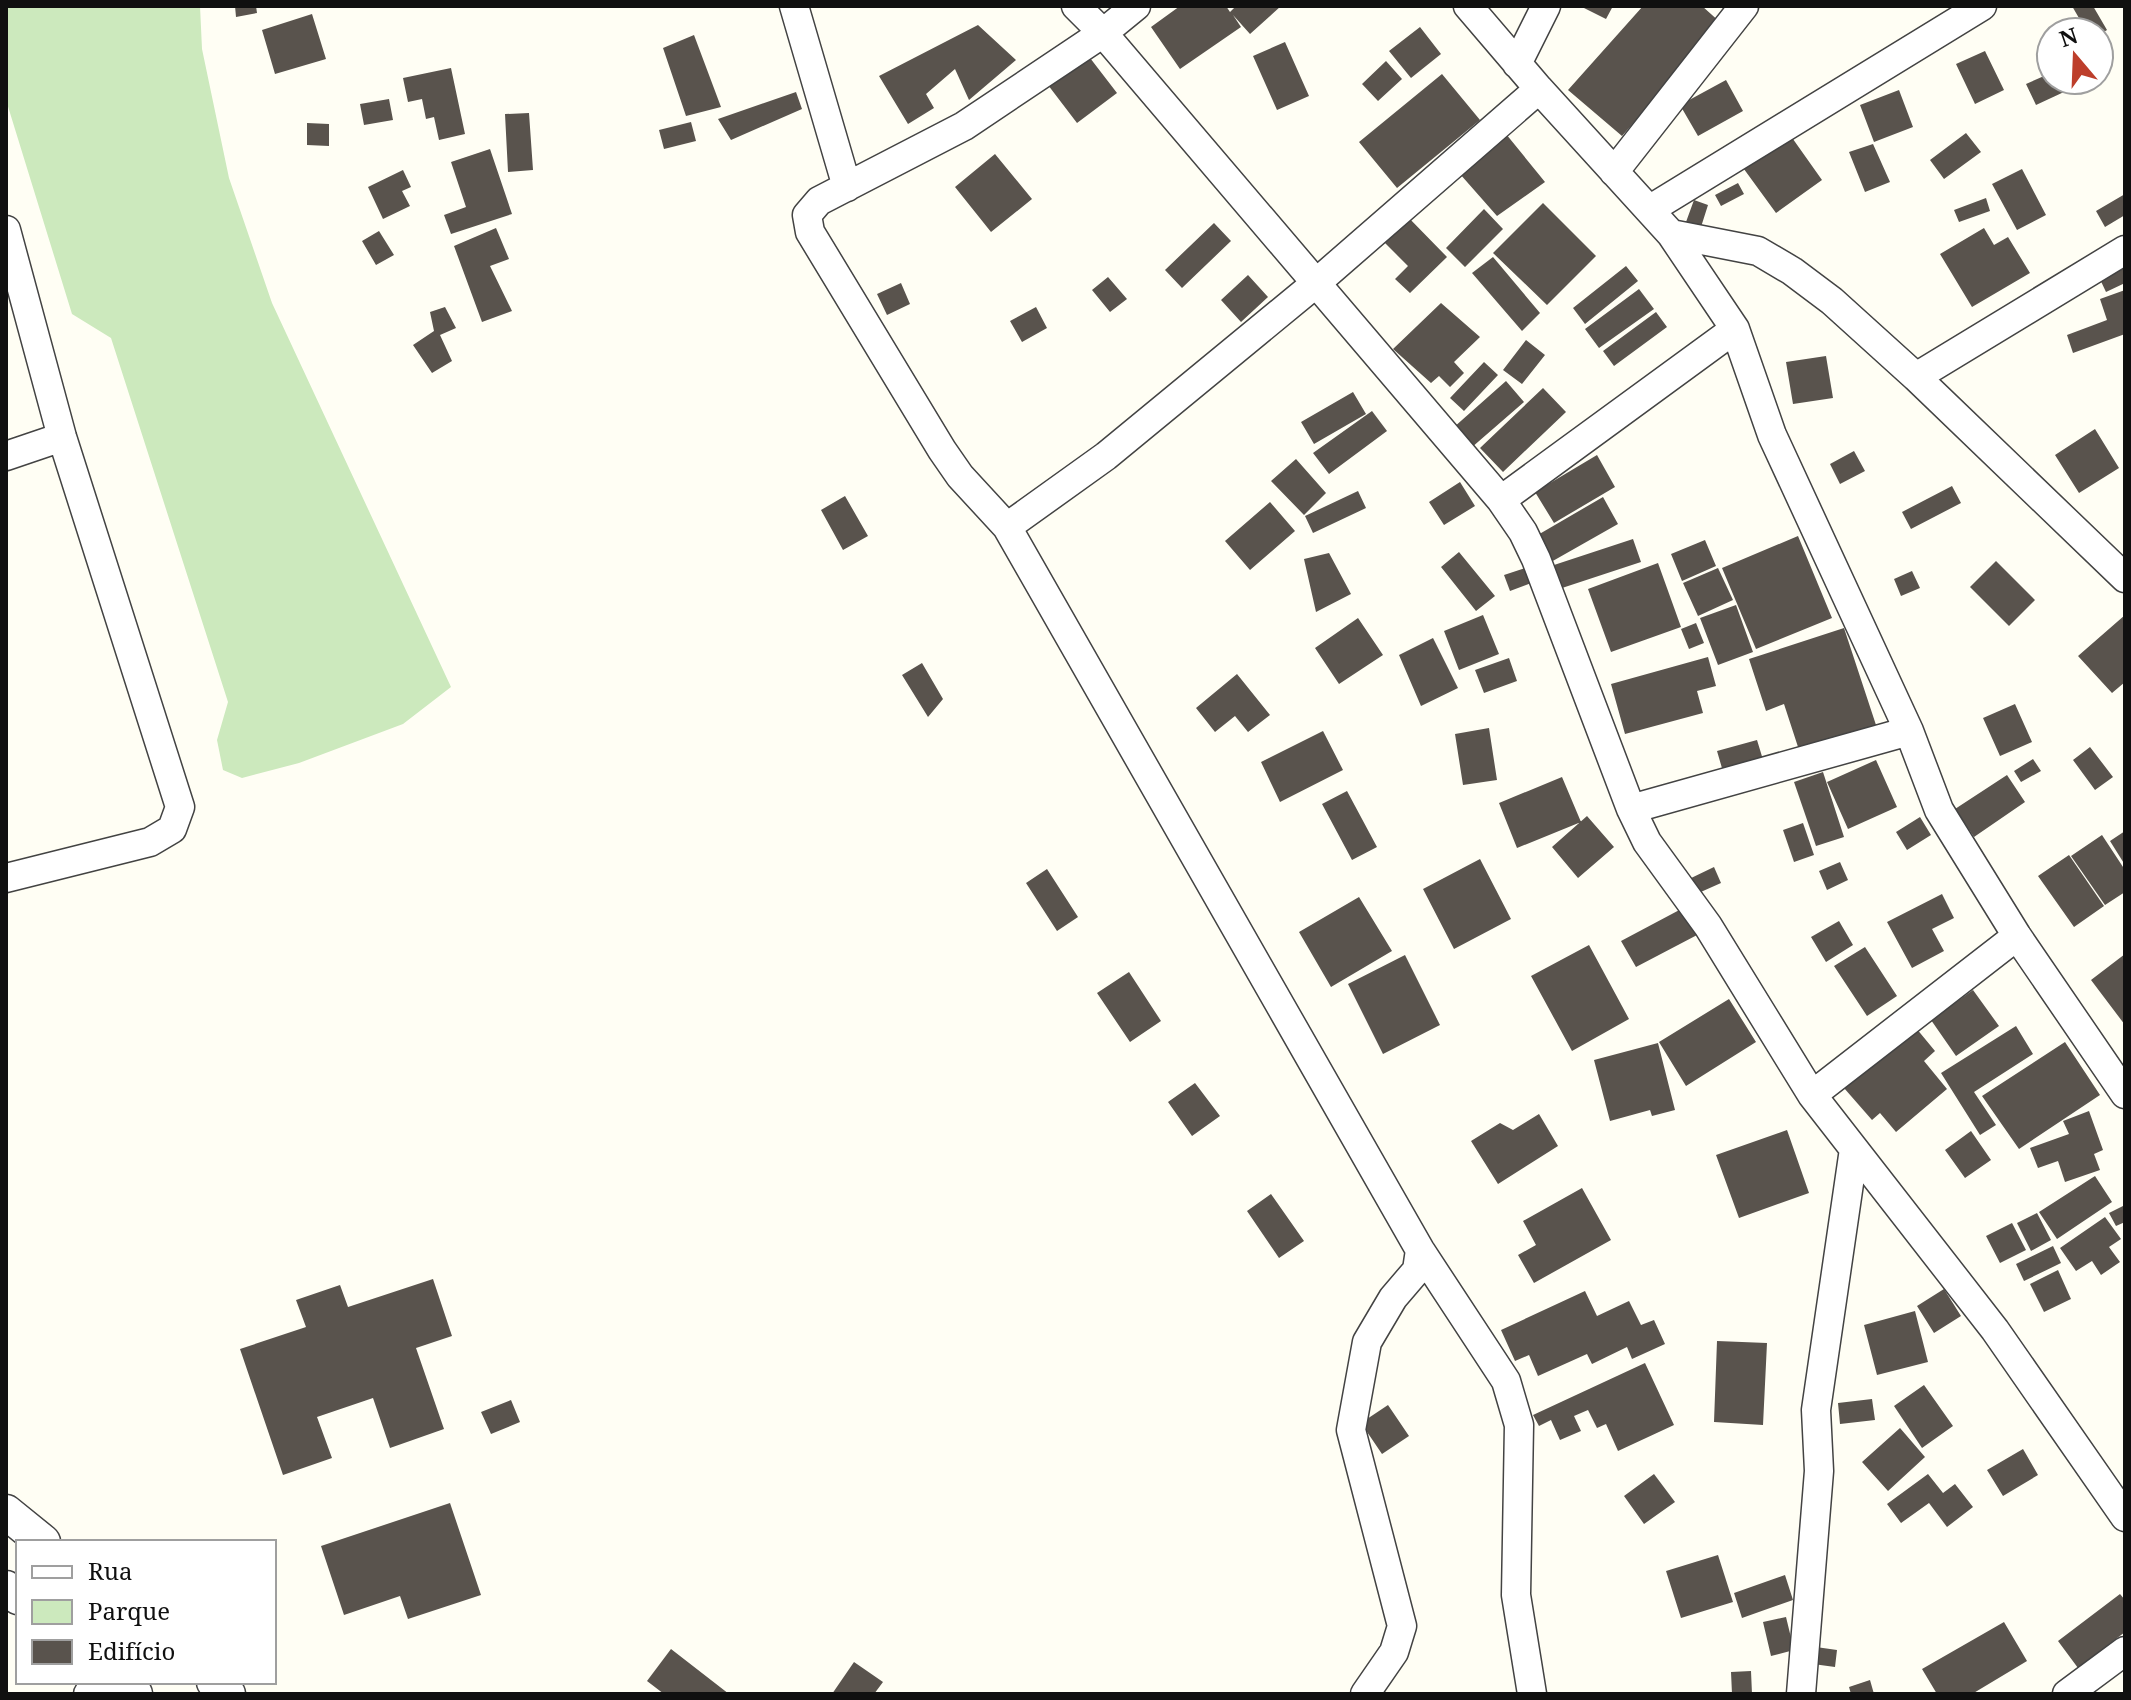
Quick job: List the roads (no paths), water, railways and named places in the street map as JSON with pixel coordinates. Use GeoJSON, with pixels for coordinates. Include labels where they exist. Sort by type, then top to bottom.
{"type":"FeatureCollection","features":[{"type":"Feature","properties":{"kind":"street"},"geometry":{"type":"LineString","coordinates":[[794,6],[847,187]]}},
{"type":"Feature","properties":{"kind":"street"},"geometry":{"type":"LineString","coordinates":[[1076,6],[1103,33],[1501,500],[1523,532],[1536,559],[1631,809],[1647,842],[1708,926],[1812,1095],[1995,1330],[2125,1517]]}},
{"type":"Feature","properties":{"kind":"street"},"geometry":{"type":"LineString","coordinates":[[1136,6],[1103,33],[964,126],[819,201],[807,215],[810,232],[942,450],[960,476],[1007,527],[1420,1250],[1506,1381],[1519,1425],[1516,1595],[1532,1694]]}},
{"type":"Feature","properties":{"kind":"street"},"geometry":{"type":"LineString","coordinates":[[1468,6],[1671,234],[1735,329],[1772,435],[1909,731],[1939,810],[2017,936],[2125,1094]]}},
{"type":"Feature","properties":{"kind":"street"},"geometry":{"type":"LineString","coordinates":[[1517,64],[1546,6]]}},
{"type":"Feature","properties":{"kind":"street"},"geometry":{"type":"LineString","coordinates":[[1614,172],[1744,6]]}},
{"type":"Feature","properties":{"kind":"street"},"geometry":{"type":"LineString","coordinates":[[1649,210],[1982,6]]}},
{"type":"Feature","properties":{"kind":"street"},"geometry":{"type":"LineString","coordinates":[[1007,527],[1106,456],[1315,284],[1539,89]]}},
{"type":"Feature","properties":{"kind":"street"},"geometry":{"type":"LineString","coordinates":[[6,230],[62,437],[180,807],[172,829],[150,842],[6,878]]}},
{"type":"Feature","properties":{"kind":"street"},"geometry":{"type":"LineString","coordinates":[[1671,234],[1758,251],[1832,301],[1916,377],[2125,578]]}},
{"type":"Feature","properties":{"kind":"street"},"geometry":{"type":"LineString","coordinates":[[1916,377],[2125,250]]}},
{"type":"Feature","properties":{"kind":"street"},"geometry":{"type":"LineString","coordinates":[[1501,500],[1735,329]]}},
{"type":"Feature","properties":{"kind":"street"},"geometry":{"type":"LineString","coordinates":[[6,456],[62,437]]}},
{"type":"Feature","properties":{"kind":"street"},"geometry":{"type":"LineString","coordinates":[[1631,809],[1909,731]]}},
{"type":"Feature","properties":{"kind":"street"},"geometry":{"type":"LineString","coordinates":[[1812,1095],[2017,936]]}},
{"type":"Feature","properties":{"kind":"street"},"geometry":{"type":"LineString","coordinates":[[1801,1694],[1819,1471],[1816,1410],[1854,1149]]}},
{"type":"Feature","properties":{"kind":"street"},"geometry":{"type":"LineString","coordinates":[[1365,1694],[1394,1652],[1402,1626],[1351,1430],[1367,1342],[1393,1298],[1417,1270],[1420,1250]]}},
{"type":"Feature","properties":{"kind":"street"},"geometry":{"type":"LineString","coordinates":[[6,1512],[41,1540]]}},
{"type":"Feature","properties":{"kind":"street"},"geometry":{"type":"LineString","coordinates":[[2067,1694],[2125,1651]]}}]}
